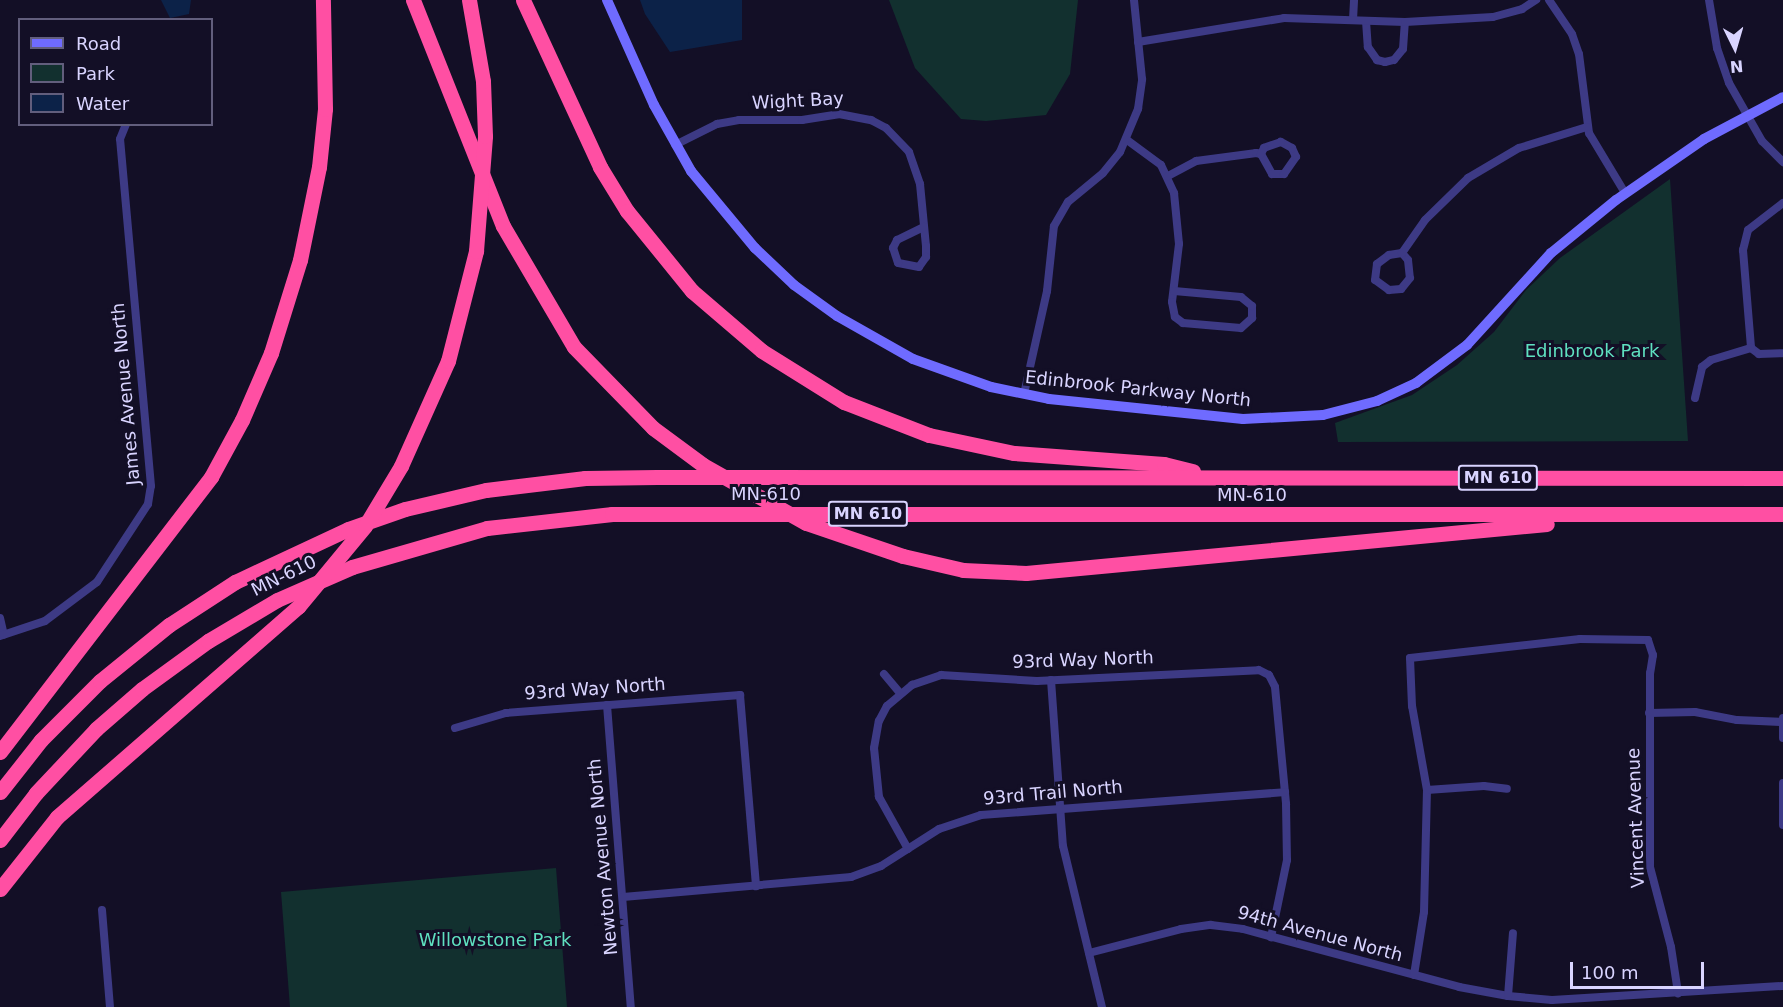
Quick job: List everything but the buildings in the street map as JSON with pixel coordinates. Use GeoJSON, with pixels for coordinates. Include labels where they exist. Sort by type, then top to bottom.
{"type":"FeatureCollection","features":[{"type":"Feature","properties":{"kind":"highway"},"geometry":{"type":"LineString","coordinates":[[0,752],[211,477],[242,420],[271,353],[300,260],[319,166],[325,109],[323,0]]}},
{"type":"Feature","properties":{"kind":"highway"},"geometry":{"type":"LineString","coordinates":[[413,0],[503,226],[574,347],[653,428],[760,501],[806,523],[862,543],[963,570],[1026,573],[1535,524],[1783,516]]}},
{"type":"Feature","properties":{"kind":"highway"},"geometry":{"type":"LineString","coordinates":[[0,888],[57,817],[108,768],[249,652],[298,608],[340,560],[401,466],[448,361],[476,251],[484,136],[483,81],[469,0]]}},
{"type":"Feature","properties":{"kind":"highway"},"geometry":{"type":"LineString","coordinates":[[523,0],[616,193],[668,265],[737,333],[814,386],[898,425],[959,443],[1014,453],[1164,464],[1213,477]]}},
{"type":"Feature","properties":{"kind":"highway","name":"MN-610"},"geometry":{"type":"LineString","coordinates":[[0,792],[71,709],[169,625],[274,562],[348,529],[405,509],[486,490],[585,478],[1783,477]]}},
{"type":"Feature","properties":{"kind":"highway","name":"MN-610"},"geometry":{"type":"LineString","coordinates":[[0,840],[36,793],[96,729],[142,689],[208,641],[277,600],[352,567],[441,538],[487,528],[612,514],[1783,516]]}},
{"type":"Feature","properties":{"kind":"street","name":"Edinbrook Parkway North"},"geometry":{"type":"LineString","coordinates":[[608,0],[675,145],[733,225],[815,301],[913,358],[962,378],[1024,394],[1266,420],[1323,416],[1377,401],[1416,383],[1455,355],[1551,253],[1625,193],[1746,115],[1783,97]]}},
{"type":"Feature","properties":{"kind":"street"},"geometry":{"type":"LineString","coordinates":[[1024,394],[1047,291],[1054,226],[1065,206],[1103,173],[1127,140],[1140,95],[1134,0]]}},
{"type":"Feature","properties":{"kind":"street"},"geometry":{"type":"LineString","coordinates":[[1353,20],[1354,0]]}},
{"type":"Feature","properties":{"kind":"street"},"geometry":{"type":"LineString","coordinates":[[1138,42],[1284,18],[1405,22],[1493,17],[1522,9],[1536,0]]}},
{"type":"Feature","properties":{"kind":"street"},"geometry":{"type":"LineString","coordinates":[[1549,0],[1572,34],[1579,54],[1587,127],[1604,164],[1625,193]]}},
{"type":"Feature","properties":{"kind":"street"},"geometry":{"type":"LineString","coordinates":[[1709,0],[1722,67],[1762,141],[1783,162]]}},
{"type":"Feature","properties":{"kind":"street"},"geometry":{"type":"LineString","coordinates":[[1366,21],[1368,47],[1377,60],[1385,62],[1394,60],[1403,49],[1405,22]]}},
{"type":"Feature","properties":{"kind":"street","name":"Wight Bay"},"geometry":{"type":"LineString","coordinates":[[675,145],[717,124],[739,120],[782,121],[838,114],[871,120],[886,128],[909,152],[920,184],[924,227],[924,262],[913,268],[898,263],[893,248],[897,240],[924,227]]}},
{"type":"Feature","properties":{"kind":"street","name":"James Avenue North"},"geometry":{"type":"LineString","coordinates":[[2,635],[45,621],[97,582],[148,504],[151,486],[120,139],[125,126]]}},
{"type":"Feature","properties":{"kind":"street"},"geometry":{"type":"LineString","coordinates":[[1402,253],[1408,260],[1410,278],[1401,289],[1389,290],[1375,280],[1374,272],[1382,258],[1402,253],[1445,198],[1492,162],[1546,137],[1587,127]]}},
{"type":"Feature","properties":{"kind":"street"},"geometry":{"type":"LineString","coordinates":[[1127,140],[1147,152],[1168,176],[1176,204],[1179,244],[1174,291],[1175,317],[1183,323],[1241,328],[1252,318],[1252,306],[1241,297],[1174,291]]}},
{"type":"Feature","properties":{"kind":"street"},"geometry":{"type":"LineString","coordinates":[[1281,142],[1292,148],[1296,157],[1290,171],[1278,175],[1266,169],[1261,154],[1264,148],[1281,142]]}},
{"type":"Feature","properties":{"kind":"street"},"geometry":{"type":"LineString","coordinates":[[1168,176],[1196,161],[1261,154]]}},
{"type":"Feature","properties":{"kind":"street"},"geometry":{"type":"LineString","coordinates":[[1751,348],[1744,238],[1756,222],[1783,203]]}},
{"type":"Feature","properties":{"kind":"street"},"geometry":{"type":"LineString","coordinates":[[1751,348],[1760,354],[1783,353]]}},
{"type":"Feature","properties":{"kind":"street"},"geometry":{"type":"LineString","coordinates":[[1695,398],[1702,367],[1711,360],[1751,348]]}},
{"type":"Feature","properties":{"kind":"street"},"geometry":{"type":"LineString","coordinates":[[0,618],[2,635]]}},
{"type":"Feature","properties":{"kind":"street","name":"Vincent Avenue"},"geometry":{"type":"LineString","coordinates":[[1427,790],[1412,706],[1410,658],[1580,639],[1648,640],[1653,655],[1650,713],[1650,867],[1671,947],[1678,993]]}},
{"type":"Feature","properties":{"kind":"street","name":"93rd Way North"},"geometry":{"type":"LineString","coordinates":[[900,693],[941,675],[1051,680],[1244,669],[1269,675],[1277,696],[1285,792]]}},
{"type":"Feature","properties":{"kind":"street"},"geometry":{"type":"LineString","coordinates":[[884,674],[900,693],[883,713],[874,748],[879,797],[908,849]]}},
{"type":"Feature","properties":{"kind":"street"},"geometry":{"type":"LineString","coordinates":[[1051,680],[1059,808],[1067,869],[1102,1007]]}},
{"type":"Feature","properties":{"kind":"street","name":"93rd Way North"},"geometry":{"type":"LineString","coordinates":[[455,728],[506,713],[740,695],[756,885]]}},
{"type":"Feature","properties":{"kind":"street","name":"Newton Avenue North"},"geometry":{"type":"LineString","coordinates":[[607,705],[631,1007]]}},
{"type":"Feature","properties":{"kind":"street"},"geometry":{"type":"LineString","coordinates":[[1650,713],[1695,712],[1737,720],[1783,722]]}},
{"type":"Feature","properties":{"kind":"street"},"geometry":{"type":"LineString","coordinates":[[1783,718],[1783,738]]}},
{"type":"Feature","properties":{"kind":"street"},"geometry":{"type":"LineString","coordinates":[[1783,783],[1783,825]]}},
{"type":"Feature","properties":{"kind":"street"},"geometry":{"type":"LineString","coordinates":[[1414,975],[1424,912],[1427,790],[1484,786],[1506,789]]}},
{"type":"Feature","properties":{"kind":"street"},"geometry":{"type":"LineString","coordinates":[[1271,937],[1287,860],[1285,792]]}},
{"type":"Feature","properties":{"kind":"street","name":"93rd Trail North"},"geometry":{"type":"LineString","coordinates":[[623,897],[851,877],[881,866],[939,829],[981,815],[1285,792]]}},
{"type":"Feature","properties":{"kind":"street"},"geometry":{"type":"LineString","coordinates":[[102,910],[110,1007]]}},
{"type":"Feature","properties":{"kind":"street","name":"94th Avenue North"},"geometry":{"type":"LineString","coordinates":[[1089,953],[1198,926],[1227,926],[1414,975],[1508,996],[1573,1003],[1783,986]]}},
{"type":"Feature","properties":{"kind":"street"},"geometry":{"type":"LineString","coordinates":[[1508,996],[1513,933]]}},
{"type":"Feature","properties":{"kind":"green space"},"geometry":{"type":"Polygon","coordinates":[[[889,0],[1078,0],[1070,74],[1046,115],[986,121],[961,119],[915,68],[889,0]]]}},
{"type":"Feature","properties":{"kind":"green space","name":"Edinbrook Park"},"geometry":{"type":"Polygon","coordinates":[[[1670,179],[1688,441],[1338,442],[1335,423],[1412,395],[1457,365],[1494,332],[1526,290],[1560,258],[1670,179]]]}},
{"type":"Feature","properties":{"kind":"green space","name":"Willowstone Park"},"geometry":{"type":"Polygon","coordinates":[[[556,868],[567,1007],[290,1007],[281,892],[556,868]]]}},
{"type":"Feature","properties":{"kind":"water"},"geometry":{"type":"Polygon","coordinates":[[[161,0],[191,0],[189,14],[170,18],[161,0]]]}},
{"type":"Feature","properties":{"kind":"water"},"geometry":{"type":"Polygon","coordinates":[[[640,0],[742,0],[742,40],[670,52],[645,14],[640,0]]]}}]}
